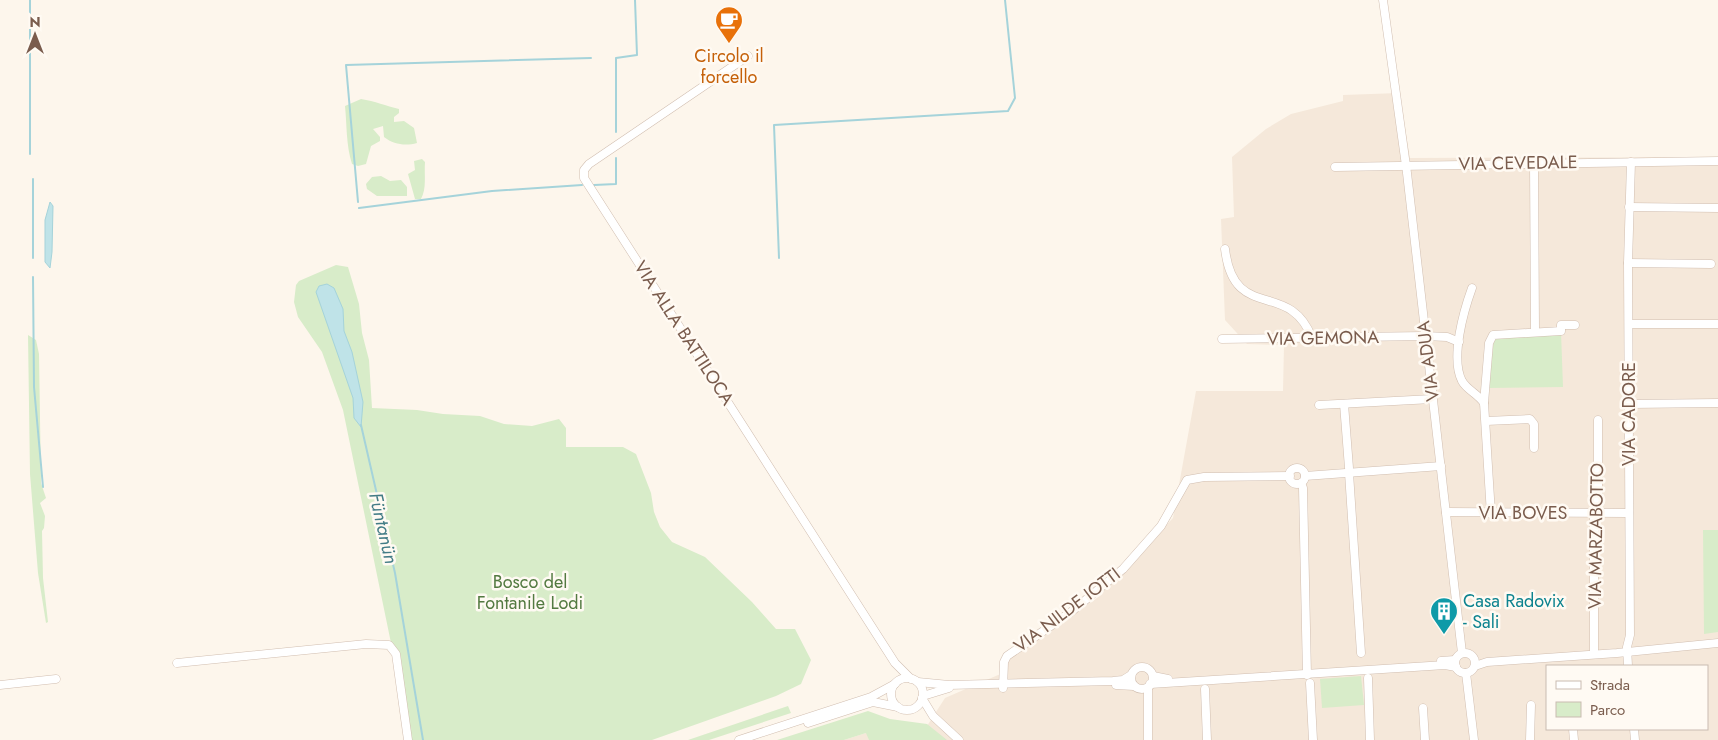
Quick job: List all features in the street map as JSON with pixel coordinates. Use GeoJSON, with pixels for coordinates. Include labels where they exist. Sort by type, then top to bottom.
{"type":"FeatureCollection","features":[{"type":"Feature","properties":{"kind":"street","name":"VIA ADUA"},"geometry":{"type":"LineString","coordinates":[[1383,0],[1406,166],[1461,639],[1465,653]]}},
{"type":"Feature","properties":{"kind":"street","name":"VIA ALLA BATTILOCA"},"geometry":{"type":"LineString","coordinates":[[748,56],[589,164],[583,175],[896,663],[914,680]]}},
{"type":"Feature","properties":{"kind":"street","name":"VIA CEVEDALE"},"geometry":{"type":"LineString","coordinates":[[1335,167],[1534,162],[1718,161]]}},
{"type":"Feature","properties":{"kind":"street"},"geometry":{"type":"LineString","coordinates":[[1534,162],[1535,331]]}},
{"type":"Feature","properties":{"kind":"street","name":"VIA CADORE"},"geometry":{"type":"LineString","coordinates":[[1628,665],[1627,651],[1630,635],[1628,263],[1631,162]]}},
{"type":"Feature","properties":{"kind":"street"},"geometry":{"type":"LineString","coordinates":[[1629,207],[1718,208]]}},
{"type":"Feature","properties":{"kind":"street"},"geometry":{"type":"LineString","coordinates":[[1225,249],[1230,273],[1239,287],[1249,294],[1279,303],[1292,310],[1303,320],[1312,338]]}},
{"type":"Feature","properties":{"kind":"street"},"geometry":{"type":"LineString","coordinates":[[1628,263],[1711,264]]}},
{"type":"Feature","properties":{"kind":"street"},"geometry":{"type":"LineString","coordinates":[[1472,288],[1462,318],[1459,342],[1461,380],[1484,403]]}},
{"type":"Feature","properties":{"kind":"street"},"geometry":{"type":"LineString","coordinates":[[1491,514],[1484,403],[1485,382],[1492,337],[1498,333],[1561,331],[1561,325],[1575,324]]}},
{"type":"Feature","properties":{"kind":"street"},"geometry":{"type":"LineString","coordinates":[[1628,324],[1718,324]]}},
{"type":"Feature","properties":{"kind":"street","name":"VIA GEMONA"},"geometry":{"type":"LineString","coordinates":[[1222,339],[1425,336],[1447,337],[1459,342]]}},
{"type":"Feature","properties":{"kind":"street"},"geometry":{"type":"LineString","coordinates":[[1319,405],[1432,399]]}},
{"type":"Feature","properties":{"kind":"street"},"geometry":{"type":"LineString","coordinates":[[1630,404],[1718,403]]}},
{"type":"Feature","properties":{"kind":"street"},"geometry":{"type":"LineString","coordinates":[[1344,404],[1361,654]]}},
{"type":"Feature","properties":{"kind":"street"},"geometry":{"type":"LineString","coordinates":[[1486,421],[1530,419],[1534,424],[1534,448]]}},
{"type":"Feature","properties":{"kind":"street","name":"VIA MARZABOTTO"},"geometry":{"type":"LineString","coordinates":[[1594,652],[1598,420]]}},
{"type":"Feature","properties":{"kind":"street"},"geometry":{"type":"LineString","coordinates":[[1306,672],[1303,488],[1303,479],[1304,471],[1298,468],[1292,470],[1290,476],[1292,481],[1303,479],[1349,471],[1441,466]]}},
{"type":"Feature","properties":{"kind":"street","name":"VIA NILDE IOTTI"},"geometry":{"type":"LineString","coordinates":[[1003,686],[1004,662],[1007,656],[1071,612],[1117,575],[1160,526],[1172,509],[1184,483],[1190,478],[1290,476]]}},
{"type":"Feature","properties":{"kind":"street","name":"VIA BOVES"},"geometry":{"type":"LineString","coordinates":[[1446,512],[1491,514],[1629,513]]}},
{"type":"Feature","properties":{"kind":"street"},"geometry":{"type":"LineString","coordinates":[[1475,663],[1567,657],[1718,643]]}},
{"type":"Feature","properties":{"kind":"street"},"geometry":{"type":"LineString","coordinates":[[177,663],[366,644],[389,645],[396,654],[408,740]]}},
{"type":"Feature","properties":{"kind":"street"},"geometry":{"type":"LineString","coordinates":[[1475,663],[1594,652],[1627,651]]}},
{"type":"Feature","properties":{"kind":"street"},"geometry":{"type":"LineString","coordinates":[[1152,676],[1166,679],[1456,663],[1465,653],[1475,663]]}},
{"type":"Feature","properties":{"kind":"street"},"geometry":{"type":"LineString","coordinates":[[1567,657],[1568,665]]}},
{"type":"Feature","properties":{"kind":"street"},"geometry":{"type":"LineString","coordinates":[[896,663],[895,683],[891,697],[898,707]]}},
{"type":"Feature","properties":{"kind":"street"},"geometry":{"type":"LineString","coordinates":[[1456,663],[1459,671],[1466,673],[1472,671],[1475,663]]}},
{"type":"Feature","properties":{"kind":"street"},"geometry":{"type":"LineString","coordinates":[[911,709],[919,705],[923,697],[946,689],[1118,681],[1131,675],[1137,668],[1141,667],[1149,669],[1152,676]]}},
{"type":"Feature","properties":{"kind":"street"},"geometry":{"type":"LineString","coordinates":[[739,740],[871,697],[901,679],[946,685],[1143,686],[1306,672]]}},
{"type":"Feature","properties":{"kind":"street"},"geometry":{"type":"LineString","coordinates":[[1466,673],[1474,740]]}},
{"type":"Feature","properties":{"kind":"street"},"geometry":{"type":"LineString","coordinates":[[1131,675],[1143,686],[1147,701],[1148,740]]}},
{"type":"Feature","properties":{"kind":"street"},"geometry":{"type":"LineString","coordinates":[[1143,686],[1152,676]]}},
{"type":"Feature","properties":{"kind":"street"},"geometry":{"type":"LineString","coordinates":[[1368,678],[1370,740]]}},
{"type":"Feature","properties":{"kind":"street"},"geometry":{"type":"LineString","coordinates":[[0,686],[56,679]]}},
{"type":"Feature","properties":{"kind":"street"},"geometry":{"type":"LineString","coordinates":[[914,680],[933,716],[959,740]]}},
{"type":"Feature","properties":{"kind":"street"},"geometry":{"type":"LineString","coordinates":[[1310,683],[1313,740]]}},
{"type":"Feature","properties":{"kind":"street"},"geometry":{"type":"LineString","coordinates":[[1205,689],[1207,740]]}},
{"type":"Feature","properties":{"kind":"street"},"geometry":{"type":"LineString","coordinates":[[756,740],[877,702],[933,716]]}},
{"type":"Feature","properties":{"kind":"street"},"geometry":{"type":"LineString","coordinates":[[1530,740],[1531,705]]}},
{"type":"Feature","properties":{"kind":"street"},"geometry":{"type":"LineString","coordinates":[[1423,708],[1425,740]]}},
{"type":"Feature","properties":{"kind":"shaded area"},"geometry":{"type":"Polygon","coordinates":[[[1399,93],[1410,158],[1718,157],[1718,740],[844,740],[866,733],[927,726],[945,698],[1005,672],[1008,659],[1097,598],[1173,518],[1196,391],[1283,391],[1284,345],[1247,344],[1225,320],[1221,219],[1234,217],[1232,157],[1266,129],[1291,114],[1343,101],[1343,95],[1399,93]]]}},
{"type":"Feature","properties":{"kind":"green space"},"geometry":{"type":"Polygon","coordinates":[[[361,99],[399,109],[399,113],[394,117],[394,122],[404,121],[414,128],[417,143],[404,145],[396,143],[384,137],[383,126],[373,129],[380,137],[380,141],[371,146],[366,164],[358,166],[352,164],[345,106],[361,99]]]}},
{"type":"Feature","properties":{"kind":"green space"},"geometry":{"type":"Polygon","coordinates":[[[422,159],[425,162],[424,190],[421,199],[415,199],[408,174],[415,170],[414,161],[422,159]]]}},
{"type":"Feature","properties":{"kind":"green space"},"geometry":{"type":"Polygon","coordinates":[[[381,176],[390,181],[401,180],[407,187],[407,196],[377,196],[367,189],[366,184],[372,177],[381,176]]]}},
{"type":"Feature","properties":{"kind":"green space","name":"Bosco del Fontanile Lodi"},"geometry":{"type":"Polygon","coordinates":[[[336,265],[348,267],[359,304],[362,333],[369,360],[372,408],[480,416],[504,424],[532,426],[559,419],[566,428],[566,447],[623,447],[636,454],[651,493],[654,512],[660,527],[672,542],[705,557],[752,602],[776,629],[795,629],[811,660],[801,684],[776,696],[652,740],[411,740],[343,410],[322,352],[298,317],[294,302],[296,285],[299,281],[336,265]]]}},
{"type":"Feature","properties":{"kind":"green space"},"geometry":{"type":"Polygon","coordinates":[[[1561,332],[1563,387],[1488,388],[1494,339],[1561,332]]]}},
{"type":"Feature","properties":{"kind":"green space"},"geometry":{"type":"Polygon","coordinates":[[[28,335],[36,340],[39,354],[41,483],[46,498],[40,503],[45,516],[42,531],[43,578],[48,622],[46,623],[38,573],[30,474],[28,335]]]}},
{"type":"Feature","properties":{"kind":"green space"},"geometry":{"type":"Polygon","coordinates":[[[1703,530],[1718,530],[1718,632],[1704,634],[1703,530]]]}},
{"type":"Feature","properties":{"kind":"green space"},"geometry":{"type":"Polygon","coordinates":[[[1361,676],[1364,705],[1322,708],[1320,679],[1361,676]]]}},
{"type":"Feature","properties":{"kind":"green space"},"geometry":{"type":"Polygon","coordinates":[[[788,706],[791,713],[709,740],[688,740],[788,706]]]}},
{"type":"Feature","properties":{"kind":"green space"},"geometry":{"type":"Polygon","coordinates":[[[868,711],[890,719],[927,724],[947,740],[869,740],[866,733],[844,740],[777,740],[868,711]]]}},
{"type":"Feature","properties":{"kind":"water"},"geometry":{"type":"Polygon","coordinates":[[[50,202],[53,206],[50,268],[45,262],[45,220],[50,202]]]}},
{"type":"Feature","properties":{"kind":"water"},"geometry":{"type":"Polygon","coordinates":[[[327,284],[334,288],[343,309],[344,331],[352,352],[363,402],[361,427],[354,418],[353,398],[316,292],[319,286],[327,284]]]}},
{"type":"Feature","properties":{"kind":"waterway"},"geometry":{"type":"LineString","coordinates":[[30,0],[30,154]]}},
{"type":"Feature","properties":{"kind":"waterway"},"geometry":{"type":"LineString","coordinates":[[616,132],[616,58],[637,55],[635,0]]}},
{"type":"Feature","properties":{"kind":"waterway"},"geometry":{"type":"LineString","coordinates":[[779,258],[774,125],[1008,111],[1015,98],[1005,0]]}},
{"type":"Feature","properties":{"kind":"waterway"},"geometry":{"type":"LineString","coordinates":[[358,202],[346,65],[591,58]]}},
{"type":"Feature","properties":{"kind":"waterway"},"geometry":{"type":"LineString","coordinates":[[594,185],[616,184],[616,158]]}},
{"type":"Feature","properties":{"kind":"waterway"},"geometry":{"type":"LineString","coordinates":[[33,179],[33,258]]}},
{"type":"Feature","properties":{"kind":"waterway"},"geometry":{"type":"LineString","coordinates":[[359,208],[492,191],[582,185]]}},
{"type":"Feature","properties":{"kind":"waterway"},"geometry":{"type":"LineString","coordinates":[[33,277],[34,387],[43,487]]}},
{"type":"Feature","properties":{"kind":"waterway","name":"Füntanün"},"geometry":{"type":"LineString","coordinates":[[361,425],[395,573],[423,740]]}},
{"type":"Feature","properties":{"kind":"place","name":"Circolo il forcello"},"geometry":{"type":"Point","coordinates":[729,44]}},
{"type":"Feature","properties":{"kind":"place","name":"Casa Radovix - Sali"},"geometry":{"type":"Point","coordinates":[1444,635]}}]}
